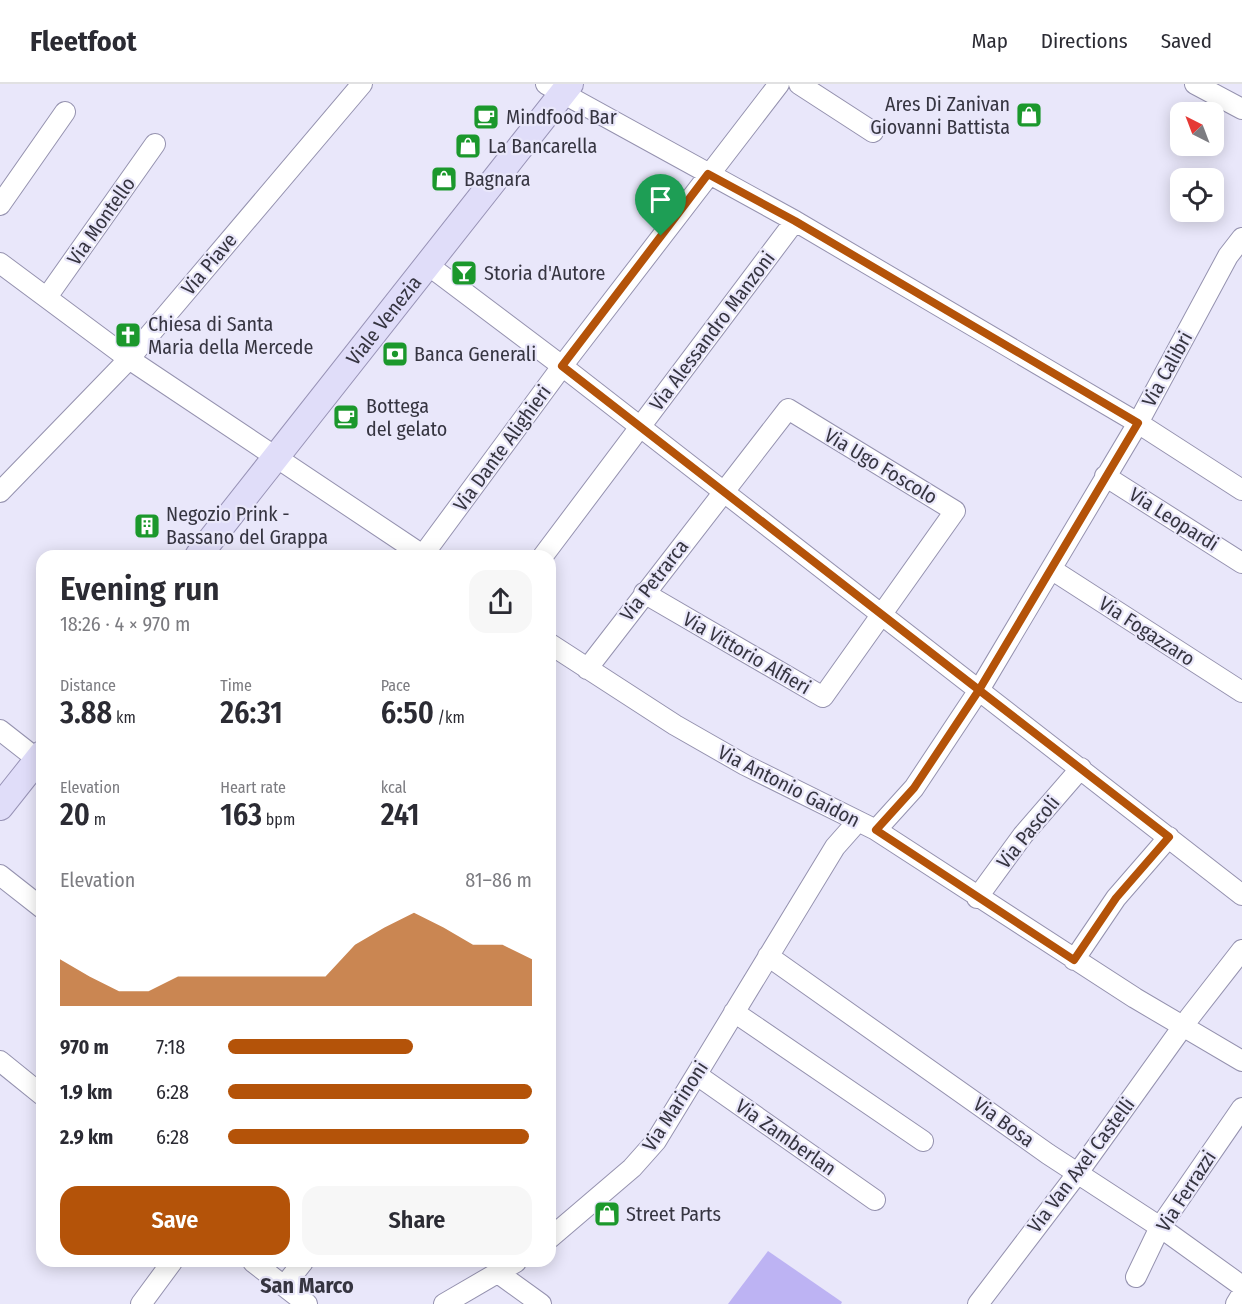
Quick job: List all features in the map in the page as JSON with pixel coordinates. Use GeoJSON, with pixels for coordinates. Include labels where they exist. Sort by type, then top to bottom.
{"type":"FeatureCollection","features":[{"type":"Feature","properties":{"kind":"main road","name":"Viale Venezia"},"geometry":{"type":"LineString","coordinates":[[203,550],[428,265],[560,87]]}},
{"type":"Feature","properties":{"kind":"main road"},"geometry":{"type":"LineString","coordinates":[[0,807],[36,762]]}},
{"type":"Feature","properties":{"kind":"street","name":"Via Piave"},"geometry":{"type":"LineString","coordinates":[[0,492],[8,470],[129,359],[363,84]]}},
{"type":"Feature","properties":{"kind":"street","name":"Via Dante Alighieri"},"geometry":{"type":"LineString","coordinates":[[428,550],[562,366],[778,84]]}},
{"type":"Feature","properties":{"kind":"street"},"geometry":{"type":"LineString","coordinates":[[799,84],[873,132]]}},
{"type":"Feature","properties":{"kind":"street"},"geometry":{"type":"LineString","coordinates":[[1195,84],[1242,109]]}},
{"type":"Feature","properties":{"kind":"street"},"geometry":{"type":"LineString","coordinates":[[560,87],[708,174],[795,221],[1138,423],[1242,490]]}},
{"type":"Feature","properties":{"kind":"street"},"geometry":{"type":"LineString","coordinates":[[0,205],[65,112]]}},
{"type":"Feature","properties":{"kind":"street","name":"Via Montello"},"geometry":{"type":"LineString","coordinates":[[47,297],[155,144]]}},
{"type":"Feature","properties":{"kind":"street","name":"Via Alessandro Manzoni"},"geometry":{"type":"LineString","coordinates":[[548,550],[795,221]]}},
{"type":"Feature","properties":{"kind":"street","name":"Via Calibri"},"geometry":{"type":"LineString","coordinates":[[876,830],[914,788],[979,690],[1138,423],[1224,264],[1242,238]]}},
{"type":"Feature","properties":{"kind":"street"},"geometry":{"type":"LineString","coordinates":[[0,263],[129,359],[415,550]]}},
{"type":"Feature","properties":{"kind":"street"},"geometry":{"type":"LineString","coordinates":[[428,265],[562,366],[1242,895]]}},
{"type":"Feature","properties":{"kind":"street","name":"Via Ugo Foscolo"},"geometry":{"type":"LineString","coordinates":[[723,492],[788,409],[955,512],[883,615]]}},
{"type":"Feature","properties":{"kind":"street","name":"Via Leopardi"},"geometry":{"type":"LineString","coordinates":[[1105,476],[1242,563]]}},
{"type":"Feature","properties":{"kind":"street","name":"Via Petrarca"},"geometry":{"type":"LineString","coordinates":[[586,669],[723,492]]}},
{"type":"Feature","properties":{"kind":"street","name":"Via Fogazzaro"},"geometry":{"type":"LineString","coordinates":[[1051,569],[1242,692]]}},
{"type":"Feature","properties":{"kind":"street","name":"Via Vittorio Alfieri"},"geometry":{"type":"LineString","coordinates":[[644,593],[823,698],[883,615]]}},
{"type":"Feature","properties":{"kind":"street","name":"Via Antonio Gaidon"},"geometry":{"type":"LineString","coordinates":[[556,648],[675,725],[745,765],[876,830],[1074,960],[1242,1061]]}},
{"type":"Feature","properties":{"kind":"street"},"geometry":{"type":"LineString","coordinates":[[0,729],[36,754]]}},
{"type":"Feature","properties":{"kind":"street","name":"Via Pascoli"},"geometry":{"type":"LineString","coordinates":[[977,898],[1023,835],[1081,768]]}},
{"type":"Feature","properties":{"kind":"street","name":"Via Marinoni"},"geometry":{"type":"LineString","coordinates":[[556,1233],[632,1168],[669,1122],[835,847],[858,821]]}},
{"type":"Feature","properties":{"kind":"street"},"geometry":{"type":"LineString","coordinates":[[1074,960],[1116,898],[1169,837]]}},
{"type":"Feature","properties":{"kind":"street"},"geometry":{"type":"LineString","coordinates":[[0,874],[36,903]]}},
{"type":"Feature","properties":{"kind":"street","name":"Via Van Axel Castelli"},"geometry":{"type":"LineString","coordinates":[[978,1304],[1077,1174],[1183,1026],[1242,950]]}},
{"type":"Feature","properties":{"kind":"street","name":"Via Bosa"},"geometry":{"type":"LineString","coordinates":[[768,956],[1077,1174],[1160,1227],[1242,1286]]}},
{"type":"Feature","properties":{"kind":"street"},"geometry":{"type":"LineString","coordinates":[[734,1012],[923,1141]]}},
{"type":"Feature","properties":{"kind":"street"},"geometry":{"type":"LineString","coordinates":[[0,1061],[36,1090]]}},
{"type":"Feature","properties":{"kind":"street","name":"Via Zamberlan"},"geometry":{"type":"LineString","coordinates":[[697,1075],[875,1200]]}},
{"type":"Feature","properties":{"kind":"street","name":"Via Ferrazzi"},"geometry":{"type":"LineString","coordinates":[[1136,1277],[1160,1227],[1242,1108]]}},
{"type":"Feature","properties":{"kind":"street"},"geometry":{"type":"LineString","coordinates":[[141,1304],[168,1267]]}},
{"type":"Feature","properties":{"kind":"street"},"geometry":{"type":"LineString","coordinates":[[259,1267],[308,1304]]}},
{"type":"Feature","properties":{"kind":"street"},"geometry":{"type":"LineString","coordinates":[[285,1287],[299,1267]]}},
{"type":"Feature","properties":{"kind":"street"},"geometry":{"type":"LineString","coordinates":[[444,1304],[508,1267]]}},
{"type":"Feature","properties":{"kind":"street"},"geometry":{"type":"LineString","coordinates":[[498,1273],[541,1304]]}},
{"type":"Feature","properties":{"kind":"street"},"geometry":{"type":"LineString","coordinates":[[1236,1304],[1242,1294]]}},
{"type":"Feature","properties":{"kind":"shaded area"},"geometry":{"type":"Polygon","coordinates":[[[768,1251],[842,1302],[841,1304],[728,1304],[768,1251]]]}},
{"type":"Feature","properties":{"kind":"place","name":"Ares Di Zanivan Giovanni Battista"},"geometry":{"type":"Point","coordinates":[1029,115]}},
{"type":"Feature","properties":{"kind":"place","name":"Mindfood Bar"},"geometry":{"type":"Point","coordinates":[486,117]}},
{"type":"Feature","properties":{"kind":"place","name":"La Bancarella"},"geometry":{"type":"Point","coordinates":[468,146]}},
{"type":"Feature","properties":{"kind":"place","name":"Bagnara"},"geometry":{"type":"Point","coordinates":[444,179]}},
{"type":"Feature","properties":{"kind":"place","name":"Storia d'Autore"},"geometry":{"type":"Point","coordinates":[464,273]}},
{"type":"Feature","properties":{"kind":"place","name":"Chiesa di Santa Maria della Mercede"},"geometry":{"type":"Point","coordinates":[128,335]}},
{"type":"Feature","properties":{"kind":"place","name":"Banca Generali"},"geometry":{"type":"Point","coordinates":[395,354]}},
{"type":"Feature","properties":{"kind":"place","name":"Bottega del gelato"},"geometry":{"type":"Point","coordinates":[346,417]}},
{"type":"Feature","properties":{"kind":"place","name":"Negozio Prink - Bassano del Grappa"},"geometry":{"type":"Point","coordinates":[147,526]}},
{"type":"Feature","properties":{"kind":"place","name":"Street Parts"},"geometry":{"type":"Point","coordinates":[607,1214]}},
{"type":"Feature","properties":{"kind":"district","name":"San Marco"},"geometry":{"type":"Point","coordinates":[307,1285]}},
{"type":"Feature","properties":{"kind":"route"},"geometry":{"type":"LineString","coordinates":[[661,236],[562,366],[979,690],[914,788],[876,830],[1074,960],[1116,898],[1169,837],[979,690],[1138,423],[795,221],[708,174],[661,236]]}}]}
